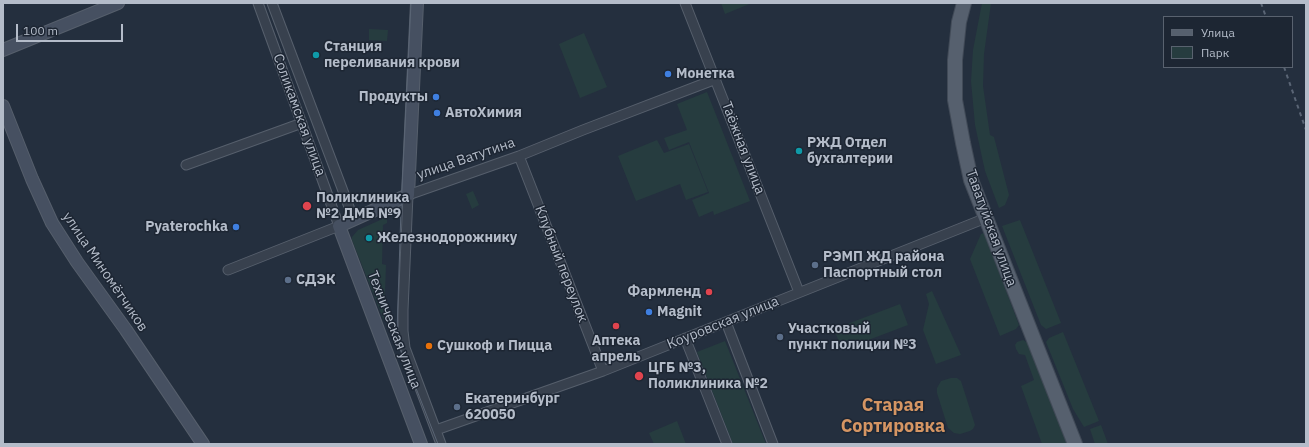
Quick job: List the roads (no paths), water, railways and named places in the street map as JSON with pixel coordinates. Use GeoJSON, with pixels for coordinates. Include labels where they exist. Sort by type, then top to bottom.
{"type":"FeatureCollection","features":[{"type":"Feature","properties":{"kind":"main road","name":"Таватуйская улица"},"geometry":{"type":"LineString","coordinates":[[964,3],[959,22],[955,60],[955,100],[971,180],[1075,444]]}},
{"type":"Feature","properties":{"kind":"street"},"geometry":{"type":"LineString","coordinates":[[3,50],[118,3]]}},
{"type":"Feature","properties":{"kind":"street","name":"Соликамская улица"},"geometry":{"type":"LineString","coordinates":[[258,3],[339,226]]}},
{"type":"Feature","properties":{"kind":"street","name":"Соликамская улица"},"geometry":{"type":"LineString","coordinates":[[272,3],[354,220]]}},
{"type":"Feature","properties":{"kind":"street"},"geometry":{"type":"LineString","coordinates":[[417,3],[403,331],[405,348],[441,444]]}},
{"type":"Feature","properties":{"kind":"street","name":"Таёжная улица"},"geometry":{"type":"LineString","coordinates":[[685,3],[799,292]]}},
{"type":"Feature","properties":{"kind":"street","name":"улица Ватутина"},"geometry":{"type":"LineString","coordinates":[[228,270],[354,220],[408,195],[519,156],[716,79]]}},
{"type":"Feature","properties":{"kind":"street","name":"улица Миномётчиков"},"geometry":{"type":"LineString","coordinates":[[3,106],[34,184],[52,223],[77,262],[126,330],[204,444]]}},
{"type":"Feature","properties":{"kind":"street"},"geometry":{"type":"LineString","coordinates":[[186,165],[302,123]]}},
{"type":"Feature","properties":{"kind":"street","name":"Клубный переулок"},"geometry":{"type":"LineString","coordinates":[[519,156],[603,371]]}},
{"type":"Feature","properties":{"kind":"street","name":"Коуровская улица"},"geometry":{"type":"LineString","coordinates":[[436,430],[603,371],[986,218]]}},
{"type":"Feature","properties":{"kind":"street","name":"Техническая улица"},"geometry":{"type":"LineString","coordinates":[[339,226],[421,444]]}},
{"type":"Feature","properties":{"kind":"street"},"geometry":{"type":"LineString","coordinates":[[726,322],[773,444]]}},
{"type":"Feature","properties":{"kind":"street"},"geometry":{"type":"LineString","coordinates":[[685,338],[727,444]]}},
{"type":"Feature","properties":{"kind":"tram line"},"geometry":{"type":"LineString","coordinates":[[411,3],[401,209],[397,332],[399,345],[438,444]]}},
{"type":"Feature","properties":{"kind":"railway"},"geometry":{"type":"LineString","coordinates":[[1261,3],[1266,16]]}},
{"type":"Feature","properties":{"kind":"railway"},"geometry":{"type":"LineString","coordinates":[[1284,68],[1306,130]]}},
{"type":"Feature","properties":{"kind":"place","name":"Станция переливания крови"},"geometry":{"type":"Point","coordinates":[316,55]}},
{"type":"Feature","properties":{"kind":"place","name":"Монетка"},"geometry":{"type":"Point","coordinates":[668,74]}},
{"type":"Feature","properties":{"kind":"place","name":"Продукты"},"geometry":{"type":"Point","coordinates":[436,97]}},
{"type":"Feature","properties":{"kind":"place","name":"АвтоХимия"},"geometry":{"type":"Point","coordinates":[437,113]}},
{"type":"Feature","properties":{"kind":"place","name":"РЖД Отдел бухгалтерии"},"geometry":{"type":"Point","coordinates":[799,151]}},
{"type":"Feature","properties":{"kind":"place","name":"Поликлиника №2 ДМБ №9"},"geometry":{"type":"Point","coordinates":[307,206]}},
{"type":"Feature","properties":{"kind":"place","name":"Pyaterochka"},"geometry":{"type":"Point","coordinates":[236,227]}},
{"type":"Feature","properties":{"kind":"place","name":"Железнодорожнику"},"geometry":{"type":"Point","coordinates":[369,238]}},
{"type":"Feature","properties":{"kind":"place","name":"РЭМП ЖД района Паспортный стол"},"geometry":{"type":"Point","coordinates":[815,265]}},
{"type":"Feature","properties":{"kind":"place","name":"СДЭК"},"geometry":{"type":"Point","coordinates":[288,280]}},
{"type":"Feature","properties":{"kind":"place","name":"Фармленд"},"geometry":{"type":"Point","coordinates":[709,292]}},
{"type":"Feature","properties":{"kind":"place","name":"Magnit"},"geometry":{"type":"Point","coordinates":[649,312]}},
{"type":"Feature","properties":{"kind":"place","name":"Аптека апрель"},"geometry":{"type":"Point","coordinates":[616,326]}},
{"type":"Feature","properties":{"kind":"place","name":"Участковый пункт полиции №3"},"geometry":{"type":"Point","coordinates":[780,337]}},
{"type":"Feature","properties":{"kind":"place","name":"Сушкоф и Пицца"},"geometry":{"type":"Point","coordinates":[429,346]}},
{"type":"Feature","properties":{"kind":"place","name":"ЦГБ №3, Поликлиника №2"},"geometry":{"type":"Point","coordinates":[639,376]}},
{"type":"Feature","properties":{"kind":"place","name":"Екатеринбург 620050"},"geometry":{"type":"Point","coordinates":[457,407]}},
{"type":"Feature","properties":{"kind":"district","name":"Старая Сортировка"},"geometry":{"type":"Point","coordinates":[893,416]}}]}
